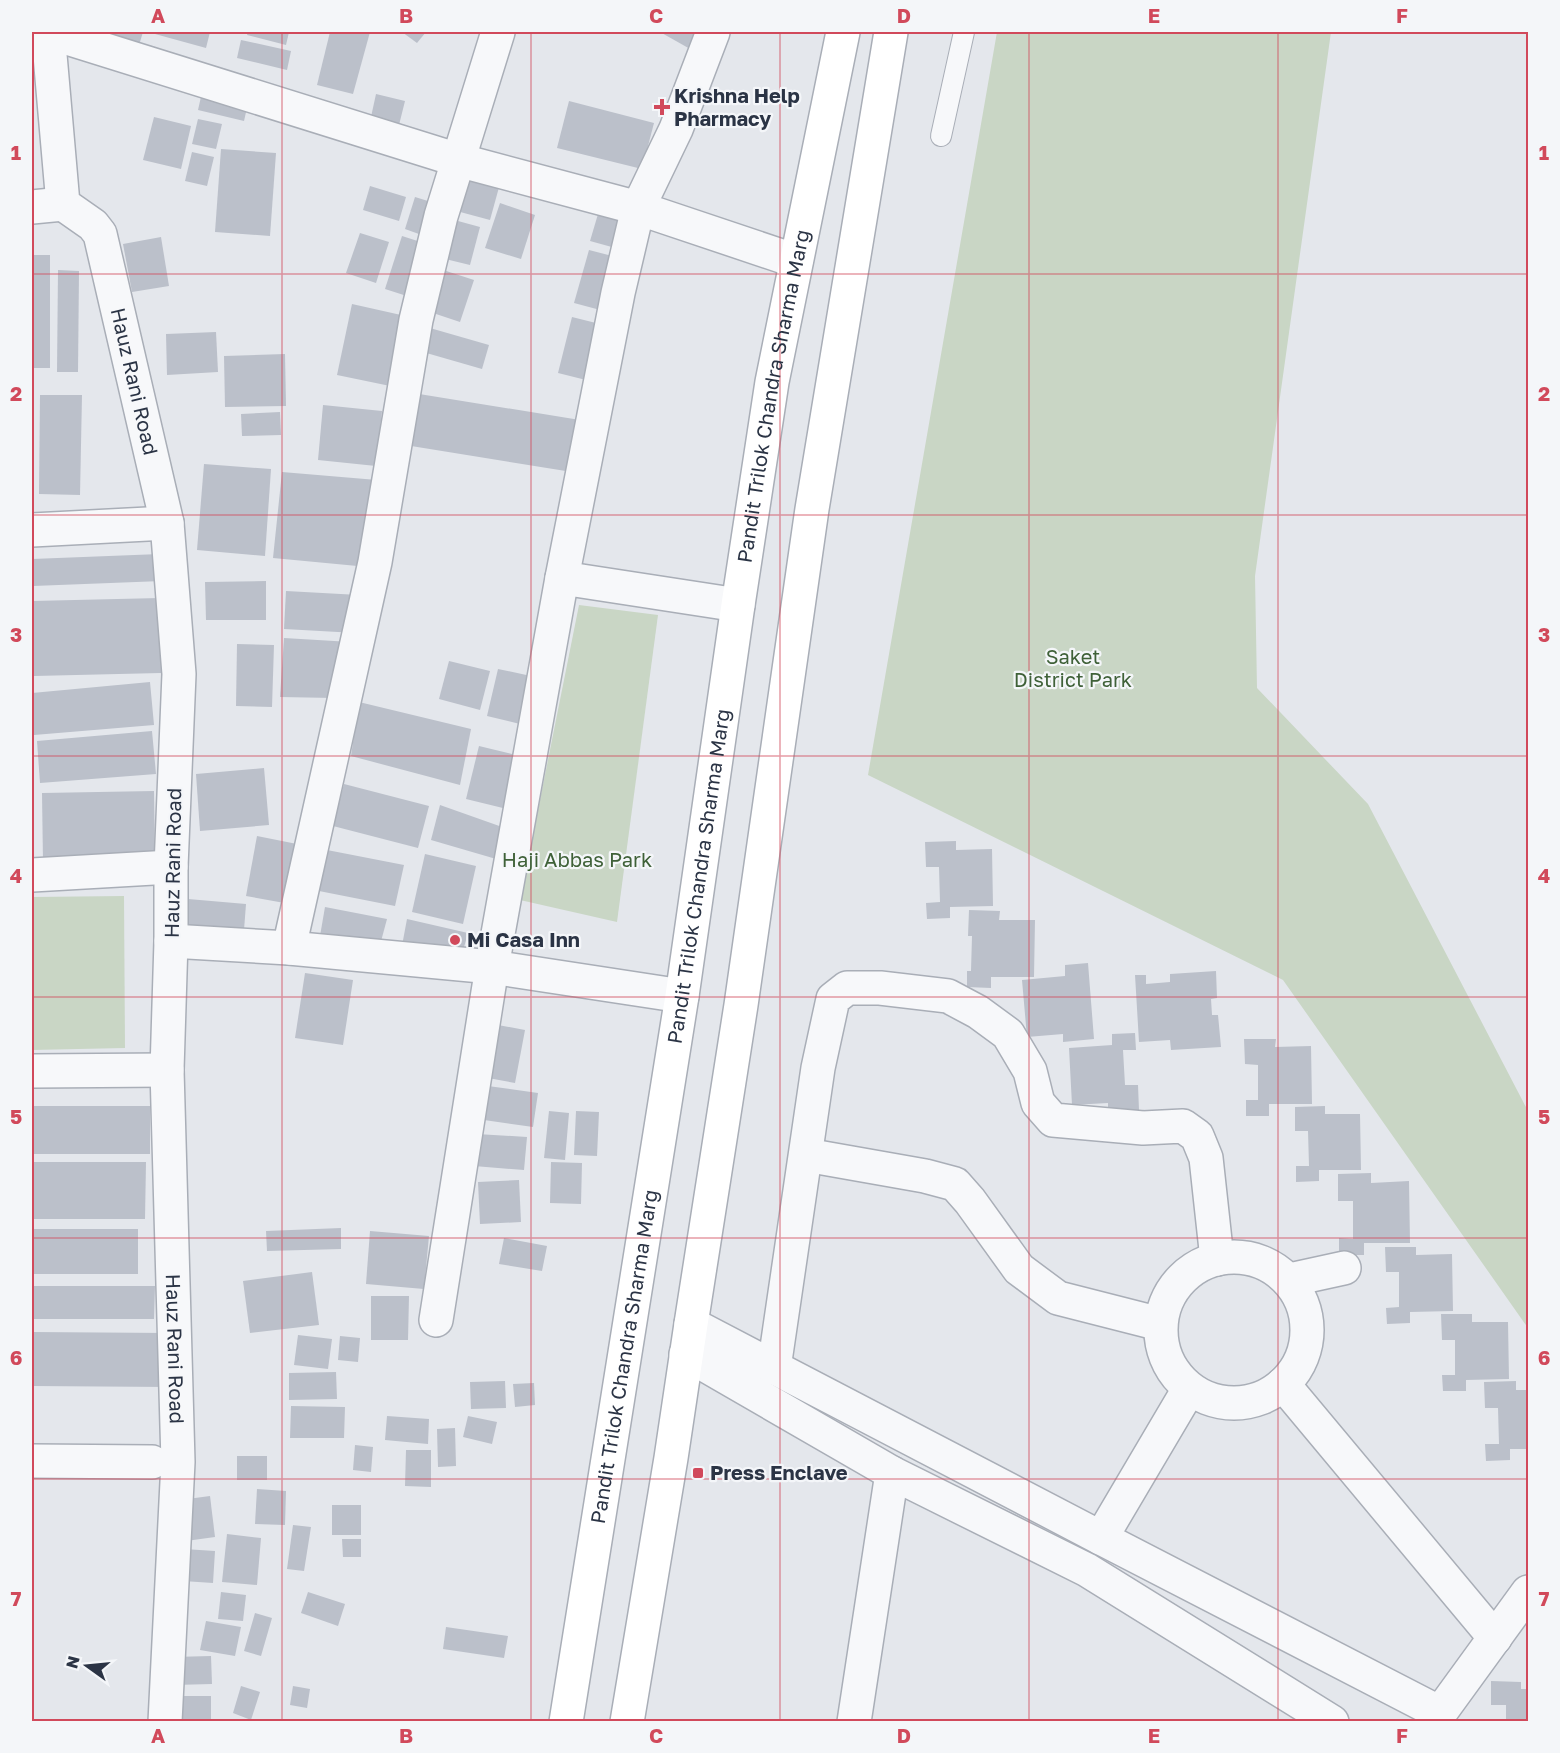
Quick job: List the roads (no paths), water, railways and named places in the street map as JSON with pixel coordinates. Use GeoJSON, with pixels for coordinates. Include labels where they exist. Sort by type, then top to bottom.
{"type":"FeatureCollection","features":[{"type":"Feature","properties":{"kind":"main road","name":"Pandit Trilok Chandra Sharma Marg"},"geometry":{"type":"LineString","coordinates":[[566,1722],[682,996],[772,382],[843,32]]}},
{"type":"Feature","properties":{"kind":"main road"},"geometry":{"type":"LineString","coordinates":[[627,1722],[671,1458],[741,1005],[812,509],[891,32]]}},
{"type":"Feature","properties":{"kind":"street"},"geometry":{"type":"LineString","coordinates":[[48,32],[458,160],[638,208],[796,261]]}},
{"type":"Feature","properties":{"kind":"street","name":"Hauz Rani Road"},"geometry":{"type":"LineString","coordinates":[[48,32],[47,206],[93,225],[100,234],[167,524],[178,674],[167,1070],[178,1462],[165,1722]]}},
{"type":"Feature","properties":{"kind":"street"},"geometry":{"type":"LineString","coordinates":[[289,948],[375,562],[416,320],[441,216],[498,32]]}},
{"type":"Feature","properties":{"kind":"street"},"geometry":{"type":"LineString","coordinates":[[436,1320],[492,967],[562,578],[618,293],[638,208],[676,129],[713,32]]}},
{"type":"Feature","properties":{"kind":"street"},"geometry":{"type":"LineString","coordinates":[[32,530],[167,524]]}},
{"type":"Feature","properties":{"kind":"street"},"geometry":{"type":"LineString","coordinates":[[562,578],[738,605]]}},
{"type":"Feature","properties":{"kind":"street"},"geometry":{"type":"LineString","coordinates":[[32,874],[171,867]]}},
{"type":"Feature","properties":{"kind":"street"},"geometry":{"type":"LineString","coordinates":[[171,941],[289,948],[492,967],[682,996]]}},
{"type":"Feature","properties":{"kind":"street"},"geometry":{"type":"LineString","coordinates":[[774,1368],[818,1068],[832,999],[847,987],[880,988],[948,996],[978,1012],[1008,1034],[1030,1071],[1038,1104],[1053,1120],[1143,1128],[1183,1126],[1197,1136],[1206,1158],[1217,1259]]}},
{"type":"Feature","properties":{"kind":"street"},"geometry":{"type":"LineString","coordinates":[[32,1071],[167,1070]]}},
{"type":"Feature","properties":{"kind":"street"},"geometry":{"type":"LineString","coordinates":[[806,1155],[925,1176],[955,1184],[1019,1269],[1059,1298],[1160,1324]]}},
{"type":"Feature","properties":{"kind":"street"},"geometry":{"type":"LineString","coordinates":[[1247,1257],[1270,1265],[1289,1280],[1302,1301],[1308,1324],[1306,1349],[1296,1371],[1280,1389],[1258,1400],[1234,1405],[1210,1401],[1189,1389],[1172,1371],[1162,1348],[1160,1324],[1167,1300],[1180,1280],[1199,1265],[1217,1259],[1247,1257]]}},
{"type":"Feature","properties":{"kind":"street"},"geometry":{"type":"LineString","coordinates":[[1289,1280],[1344,1268]]}},
{"type":"Feature","properties":{"kind":"street"},"geometry":{"type":"LineString","coordinates":[[688,1339],[774,1368],[1440,1713],[1528,1592]]}},
{"type":"Feature","properties":{"kind":"street"},"geometry":{"type":"LineString","coordinates":[[688,1339],[892,1473],[1087,1570],[1332,1722]]}},
{"type":"Feature","properties":{"kind":"street"},"geometry":{"type":"LineString","coordinates":[[1283,1384],[1495,1638]]}},
{"type":"Feature","properties":{"kind":"street"},"geometry":{"type":"LineString","coordinates":[[1101,1538],[1189,1389]]}},
{"type":"Feature","properties":{"kind":"street"},"geometry":{"type":"LineString","coordinates":[[32,1461],[152,1462]]}},
{"type":"Feature","properties":{"kind":"street"},"geometry":{"type":"LineString","coordinates":[[854,1722],[892,1473]]}},
{"type":"Feature","properties":{"kind":"lane"},"geometry":{"type":"LineString","coordinates":[[941,136],[964,32]]}},
{"type":"Feature","properties":{"kind":"place","name":"Krishna Help Pharmacy"},"geometry":{"type":"Point","coordinates":[662,107]}},
{"type":"Feature","properties":{"kind":"place","name":"Mi Casa Inn"},"geometry":{"type":"Point","coordinates":[455,940]}},
{"type":"Feature","properties":{"kind":"place","name":"Press Enclave"},"geometry":{"type":"Point","coordinates":[698,1473]}},
{"type":"Feature","properties":{"kind":"park label","name":"Saket District Park"},"geometry":{"type":"Point","coordinates":[1073,668]}},
{"type":"Feature","properties":{"kind":"park label","name":"Haji Abbas Park"},"geometry":{"type":"Point","coordinates":[577,860]}}]}
